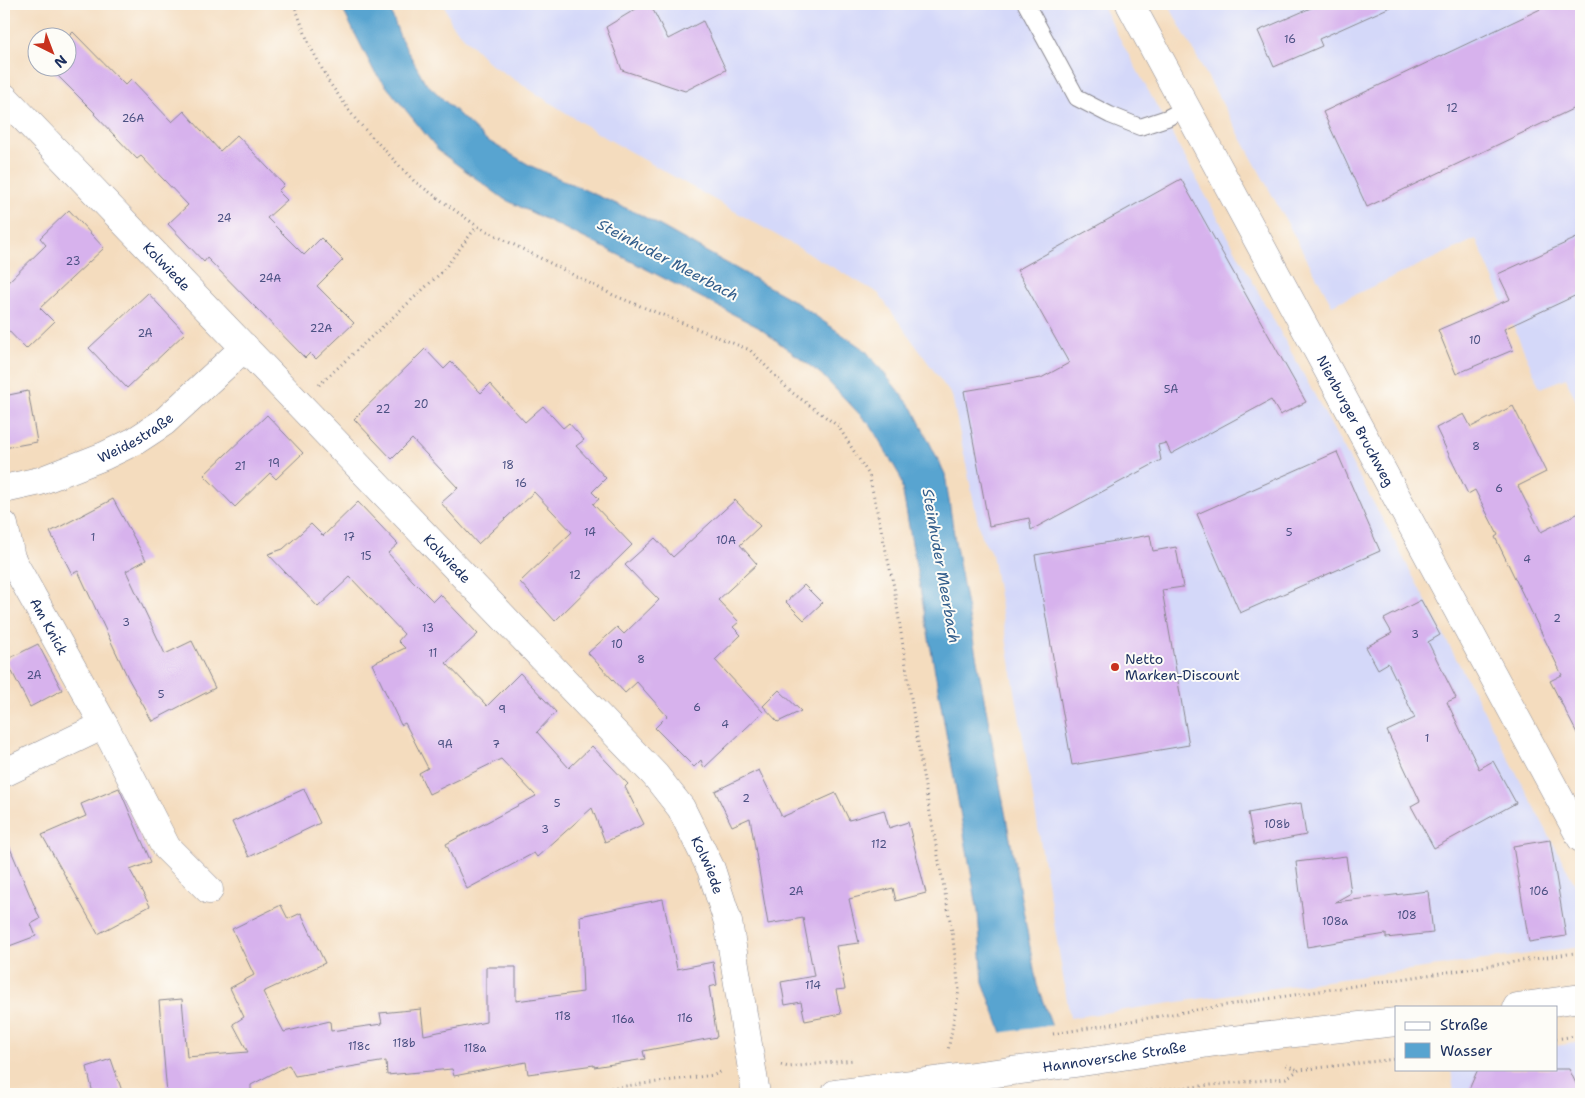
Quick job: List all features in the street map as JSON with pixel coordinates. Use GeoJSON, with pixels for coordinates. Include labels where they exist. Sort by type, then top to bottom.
{"type":"FeatureCollection","features":[{"type":"Feature","properties":{"kind":"street","name":"Nienburger Bruchweg"},"geometry":{"type":"LineString","coordinates":[[1130,4],[1581,838]]}},
{"type":"Feature","properties":{"kind":"street","name":"Kolwiede"},"geometry":{"type":"LineString","coordinates":[[4,97],[656,775],[681,808],[711,869],[728,922],[756,1094]]}},
{"type":"Feature","properties":{"kind":"street","name":"Weidestraße"},"geometry":{"type":"LineString","coordinates":[[4,489],[40,481],[104,456],[135,441],[164,422],[246,347]]}},
{"type":"Feature","properties":{"kind":"street","name":"Am Knick"},"geometry":{"type":"LineString","coordinates":[[4,525],[11,558],[104,725],[167,848],[209,890]]}},
{"type":"Feature","properties":{"kind":"street"},"geometry":{"type":"LineString","coordinates":[[4,773],[104,725]]}},
{"type":"Feature","properties":{"kind":"street"},"geometry":{"type":"LineString","coordinates":[[1524,1006],[1581,998]]}},
{"type":"Feature","properties":{"kind":"street","name":"Hannoversche Straße"},"geometry":{"type":"LineString","coordinates":[[835,1094],[952,1080],[1223,1041],[1395,1022]]}},
{"type":"Feature","properties":{"kind":"lane"},"geometry":{"type":"LineString","coordinates":[[1026,4],[1077,98],[1110,115],[1140,127],[1168,118],[1186,108]]}},
{"type":"Feature","properties":{"kind":"path"},"geometry":{"type":"LineString","coordinates":[[294,4],[309,44],[325,74],[356,120],[414,181],[477,226],[613,295],[750,350],[790,391],[838,426],[869,475],[894,587],[922,770],[952,931],[959,990],[947,1049],[952,1080]]}},
{"type":"Feature","properties":{"kind":"path"},"geometry":{"type":"LineString","coordinates":[[299,403],[442,272],[477,226]]}},
{"type":"Feature","properties":{"kind":"path"},"geometry":{"type":"LineString","coordinates":[[1063,1032],[1220,1006],[1581,952]]}},
{"type":"Feature","properties":{"kind":"path"},"geometry":{"type":"LineString","coordinates":[[1558,1039],[1581,1035]]}},
{"type":"Feature","properties":{"kind":"path"},"geometry":{"type":"LineString","coordinates":[[1116,1094],[1286,1078],[1299,1070],[1395,1059]]}},
{"type":"Feature","properties":{"kind":"shaded area"},"geometry":{"type":"Polygon","coordinates":[[[444,4],[1101,4],[1396,544],[1581,896],[1581,947],[1266,989],[1070,1018],[992,554],[981,537],[952,396],[878,293],[599,134],[490,64],[452,25],[444,4]]]}},
{"type":"Feature","properties":{"kind":"shaded area"},"geometry":{"type":"Polygon","coordinates":[[[1168,4],[1581,4],[1581,412],[1566,378],[1540,388],[1476,239],[1332,305],[1168,4]]]}},
{"type":"Feature","properties":{"kind":"shaded area"},"geometry":{"type":"Polygon","coordinates":[[[1581,1042],[1581,1094],[1454,1094],[1451,1070],[1558,1070],[1558,1046],[1581,1042]]]}},
{"type":"Feature","properties":{"kind":"water","name":"Steinhuder Meerbach"},"geometry":{"type":"Polygon","coordinates":[[[340,4],[388,4],[400,37],[425,82],[485,139],[531,166],[639,214],[794,301],[866,351],[913,409],[945,474],[955,541],[1037,985],[1076,1094],[1025,1094],[983,982],[978,912],[900,476],[871,426],[821,374],[758,327],[619,255],[504,199],[440,152],[374,71],[340,4]]]}},
{"type":"Feature","properties":{"kind":"pier"},"geometry":{"type":"Polygon","coordinates":[[[1054,1025],[1079,1094],[1022,1094],[999,1033],[1054,1025]]]}},
{"type":"Feature","properties":{"kind":"building"},"geometry":{"type":"Polygon","coordinates":[[[644,4],[650,4],[668,39],[703,21],[726,70],[685,91],[622,70],[606,27],[644,4]]]}},
{"type":"Feature","properties":{"kind":"building"},"geometry":{"type":"Polygon","coordinates":[[[1320,4],[1397,4],[1319,39],[1322,46],[1274,67],[1258,31],[1320,4]]]}},
{"type":"Feature","properties":{"kind":"building"},"geometry":{"type":"Polygon","coordinates":[[[1551,4],[1581,4],[1581,105],[1367,207],[1323,112],[1551,4]]]}},
{"type":"Feature","properties":{"kind":"building"},"geometry":{"type":"Polygon","coordinates":[[[78,37],[125,85],[131,79],[172,122],[184,111],[220,151],[237,135],[284,185],[278,191],[287,200],[267,218],[304,255],[321,238],[343,260],[317,286],[354,323],[316,359],[310,353],[305,358],[207,258],[204,262],[168,224],[188,205],[141,156],[137,159],[60,78],[78,78],[78,37]]]}},
{"type":"Feature","properties":{"kind":"building"},"geometry":{"type":"Polygon","coordinates":[[[1181,179],[1306,402],[1280,415],[1271,400],[1171,454],[1166,443],[1158,445],[1161,460],[1031,530],[1029,518],[989,526],[964,391],[1041,378],[1069,363],[1017,270],[1181,179]]]}},
{"type":"Feature","properties":{"kind":"building"},"geometry":{"type":"Polygon","coordinates":[[[69,210],[104,248],[40,308],[54,322],[26,349],[4,326],[4,286],[46,245],[40,238],[69,210]]]}},
{"type":"Feature","properties":{"kind":"building"},"geometry":{"type":"Polygon","coordinates":[[[1581,236],[1581,293],[1504,329],[1513,350],[1456,374],[1438,330],[1510,299],[1498,274],[1581,236]]]}},
{"type":"Feature","properties":{"kind":"building"},"geometry":{"type":"Polygon","coordinates":[[[148,293],[185,333],[127,388],[89,348],[148,293]]]}},
{"type":"Feature","properties":{"kind":"building"},"geometry":{"type":"Polygon","coordinates":[[[425,349],[444,369],[451,362],[481,393],[490,384],[525,422],[543,406],[563,428],[569,423],[584,440],[576,446],[606,478],[592,492],[599,499],[593,504],[632,545],[555,621],[520,582],[572,532],[534,492],[478,544],[441,503],[458,488],[412,439],[392,459],[354,419],[425,349]]]}},
{"type":"Feature","properties":{"kind":"building"},"geometry":{"type":"Polygon","coordinates":[[[28,391],[37,442],[4,448],[4,396],[28,391]]]}},
{"type":"Feature","properties":{"kind":"building"},"geometry":{"type":"Polygon","coordinates":[[[1513,406],[1546,472],[1518,486],[1541,532],[1581,512],[1581,741],[1550,681],[1562,675],[1495,537],[1498,535],[1475,490],[1468,494],[1436,428],[1464,414],[1471,427],[1513,406]]]}},
{"type":"Feature","properties":{"kind":"building"},"geometry":{"type":"Polygon","coordinates":[[[267,415],[303,453],[276,479],[270,473],[235,507],[204,475],[267,415]]]}},
{"type":"Feature","properties":{"kind":"building"},"geometry":{"type":"Polygon","coordinates":[[[1337,452],[1380,551],[1240,613],[1197,514],[1337,452]]]}},
{"type":"Feature","properties":{"kind":"building"},"geometry":{"type":"Polygon","coordinates":[[[113,499],[146,560],[126,571],[165,654],[192,641],[215,688],[152,721],[128,678],[78,571],[72,574],[50,532],[113,499]]]}},
{"type":"Feature","properties":{"kind":"building"},"geometry":{"type":"Polygon","coordinates":[[[735,500],[760,526],[740,545],[757,564],[718,600],[739,622],[733,627],[741,635],[715,660],[763,712],[704,768],[701,760],[694,767],[655,728],[667,716],[637,682],[625,693],[588,653],[617,627],[624,634],[659,600],[625,565],[655,538],[673,557],[735,500]]]}},
{"type":"Feature","properties":{"kind":"building"},"geometry":{"type":"Polygon","coordinates":[[[358,502],[398,544],[388,553],[412,580],[433,601],[440,594],[478,634],[446,663],[487,706],[520,673],[556,712],[537,732],[569,768],[592,746],[628,784],[625,787],[644,824],[605,842],[592,808],[537,857],[534,853],[467,889],[446,844],[536,796],[501,759],[429,794],[419,773],[428,768],[405,723],[401,725],[372,664],[405,648],[398,641],[404,634],[350,577],[318,607],[268,554],[283,549],[311,524],[323,536],[358,502]]]}},
{"type":"Feature","properties":{"kind":"building","name":"Netto Marken-Discount"},"geometry":{"type":"Polygon","coordinates":[[[1150,535],[1153,551],[1176,547],[1183,587],[1162,590],[1189,745],[1072,765],[1035,555],[1150,535]]]}},
{"type":"Feature","properties":{"kind":"building"},"geometry":{"type":"Polygon","coordinates":[[[804,585],[822,603],[804,620],[786,602],[804,585]]]}},
{"type":"Feature","properties":{"kind":"building"},"geometry":{"type":"Polygon","coordinates":[[[1421,600],[1440,635],[1428,642],[1456,698],[1447,702],[1479,769],[1493,761],[1516,803],[1434,848],[1411,806],[1420,801],[1387,731],[1415,718],[1388,663],[1378,669],[1366,647],[1392,633],[1384,619],[1421,600]]]}},
{"type":"Feature","properties":{"kind":"building"},"geometry":{"type":"Polygon","coordinates":[[[38,644],[62,690],[30,707],[6,660],[38,644]]]}},
{"type":"Feature","properties":{"kind":"building"},"geometry":{"type":"Polygon","coordinates":[[[779,690],[801,711],[778,722],[763,706],[779,690]]]}},
{"type":"Feature","properties":{"kind":"building"},"geometry":{"type":"Polygon","coordinates":[[[759,770],[782,817],[836,793],[849,820],[884,810],[889,828],[908,822],[926,893],[896,901],[893,888],[849,899],[859,943],[836,946],[845,989],[836,990],[841,1014],[805,1021],[801,1002],[785,1005],[781,982],[814,976],[803,918],[768,924],[750,818],[732,826],[715,791],[759,770]]]}},
{"type":"Feature","properties":{"kind":"building"},"geometry":{"type":"Polygon","coordinates":[[[119,788],[151,862],[130,870],[150,906],[98,934],[42,835],[86,816],[81,804],[119,788]]]}},
{"type":"Feature","properties":{"kind":"building"},"geometry":{"type":"Polygon","coordinates":[[[304,789],[320,823],[249,857],[232,822],[304,789]]]}},
{"type":"Feature","properties":{"kind":"building"},"geometry":{"type":"Polygon","coordinates":[[[1301,803],[1306,835],[1254,845],[1248,813],[1301,803]]]}},
{"type":"Feature","properties":{"kind":"building"},"geometry":{"type":"Polygon","coordinates":[[[4,834],[40,919],[31,924],[36,936],[4,948],[4,834]]]}},
{"type":"Feature","properties":{"kind":"building"},"geometry":{"type":"Polygon","coordinates":[[[1550,840],[1566,936],[1529,942],[1513,846],[1550,840]]]}},
{"type":"Feature","properties":{"kind":"building"},"geometry":{"type":"Polygon","coordinates":[[[1346,856],[1351,893],[1335,902],[1428,891],[1433,933],[1386,938],[1386,934],[1307,947],[1296,862],[1346,856]]]}},
{"type":"Feature","properties":{"kind":"building"},"geometry":{"type":"Polygon","coordinates":[[[663,899],[677,969],[713,962],[717,985],[709,987],[717,1037],[643,1051],[645,1059],[528,1074],[526,1062],[454,1076],[452,1069],[387,1075],[386,1061],[295,1076],[289,1065],[251,1085],[251,1094],[167,1094],[159,1001],[182,999],[187,1057],[248,1052],[233,1024],[244,1017],[230,988],[254,975],[232,929],[281,905],[288,919],[301,913],[325,963],[263,992],[284,1032],[330,1021],[331,1031],[382,1024],[380,1013],[421,1009],[424,1035],[486,1022],[486,967],[516,967],[516,1001],[583,992],[580,916],[663,899]]]}},
{"type":"Feature","properties":{"kind":"building"},"geometry":{"type":"Polygon","coordinates":[[[111,1059],[123,1094],[93,1094],[87,1067],[111,1059]]]}},
{"type":"Feature","properties":{"kind":"building"},"geometry":{"type":"Polygon","coordinates":[[[1569,1069],[1581,1094],[1467,1094],[1478,1070],[1569,1069]]]}},
{"type":"Feature","properties":{"kind":"place","name":"Netto Marken-Discount"},"geometry":{"type":"Point","coordinates":[1115,667]}}]}
